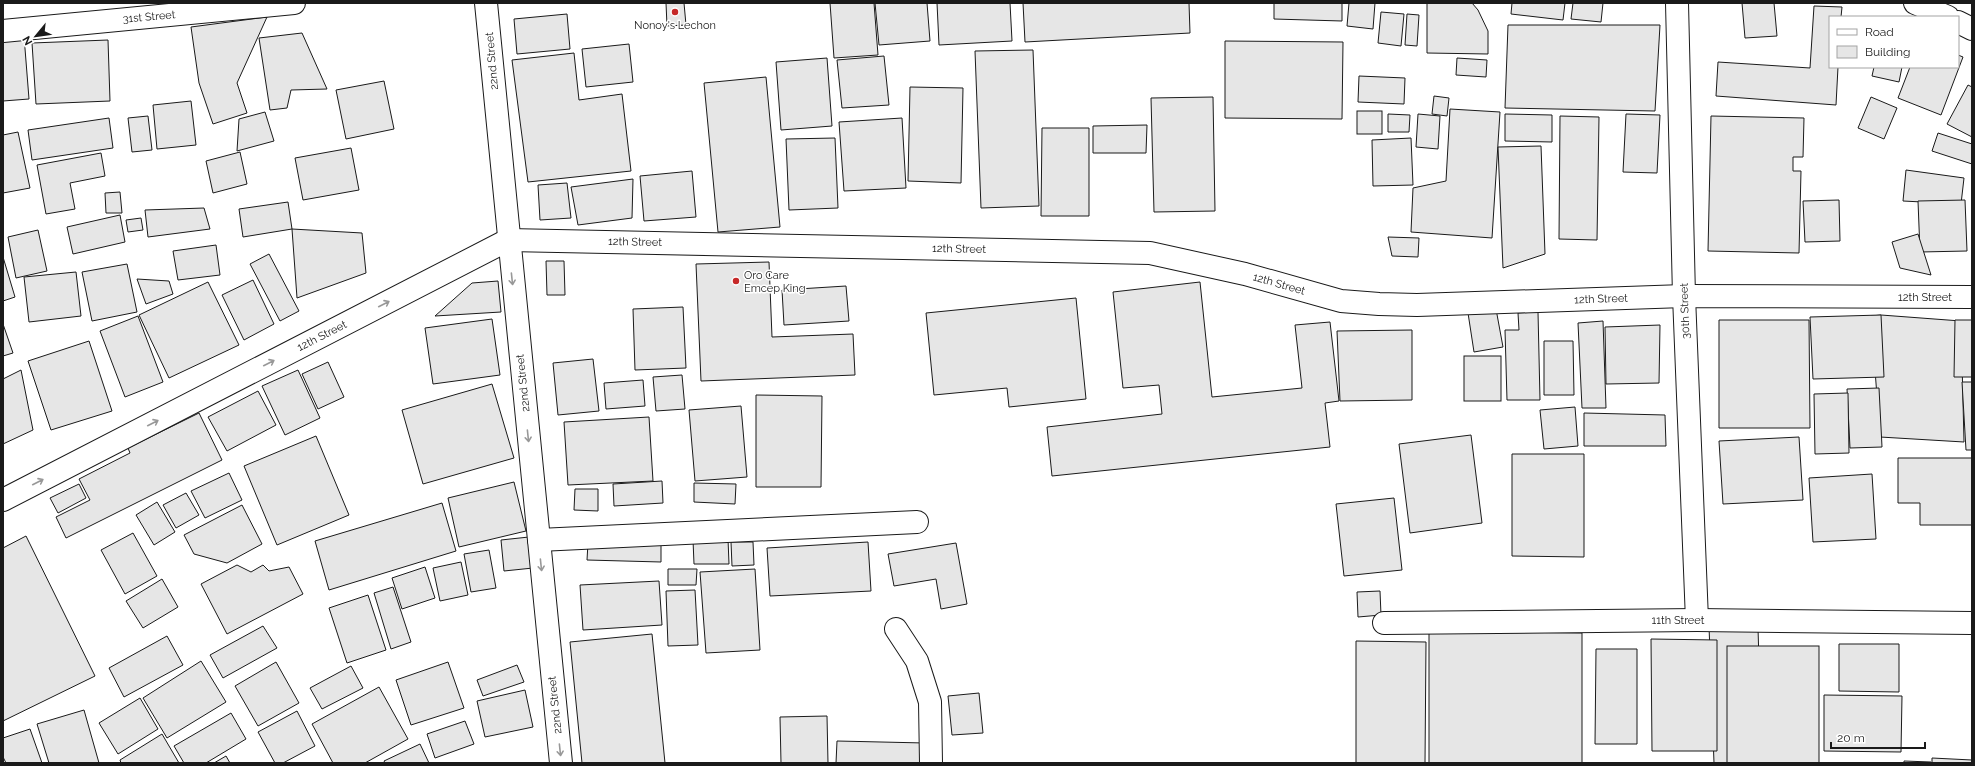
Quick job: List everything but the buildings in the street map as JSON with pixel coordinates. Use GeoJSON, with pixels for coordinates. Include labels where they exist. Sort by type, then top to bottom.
{"type":"FeatureCollection","features":[{"type":"Feature","properties":{"kind":"street","name":"31st Street"},"geometry":{"type":"LineString","coordinates":[[3,31],[294,3]]}},
{"type":"Feature","properties":{"kind":"street","name":"22nd Street"},"geometry":{"type":"LineString","coordinates":[[486,3],[508,240],[561,763]]}},
{"type":"Feature","properties":{"kind":"street","name":"30th Street"},"geometry":{"type":"LineString","coordinates":[[1677,3],[1684,296],[1697,620]]}},
{"type":"Feature","properties":{"kind":"street"},"geometry":{"type":"LineString","coordinates":[[1915,3],[1946,16]]}},
{"type":"Feature","properties":{"kind":"street"},"geometry":{"type":"LineString","coordinates":[[1959,22],[1972,29]]}},
{"type":"Feature","properties":{"kind":"street","name":"12th Street"},"geometry":{"type":"LineString","coordinates":[[3,500],[508,240],[1150,253],[1245,274],[1341,300],[1379,304],[1417,305],[1684,296],[1972,297]]}},
{"type":"Feature","properties":{"kind":"street"},"geometry":{"type":"LineString","coordinates":[[539,540],[916,522]]}},
{"type":"Feature","properties":{"kind":"street","name":"11th Street"},"geometry":{"type":"LineString","coordinates":[[1384,623],[1697,620],[1972,622]]}},
{"type":"Feature","properties":{"kind":"street"},"geometry":{"type":"LineString","coordinates":[[896,629],[917,661],[930,702],[931,763]]}},
{"type":"Feature","properties":{"kind":"place","name":"Nonoy's Lechon"},"geometry":{"type":"Point","coordinates":[675,12]}},
{"type":"Feature","properties":{"kind":"place","name":"Oro Care Emcep King"},"geometry":{"type":"Point","coordinates":[736,281]}}]}
